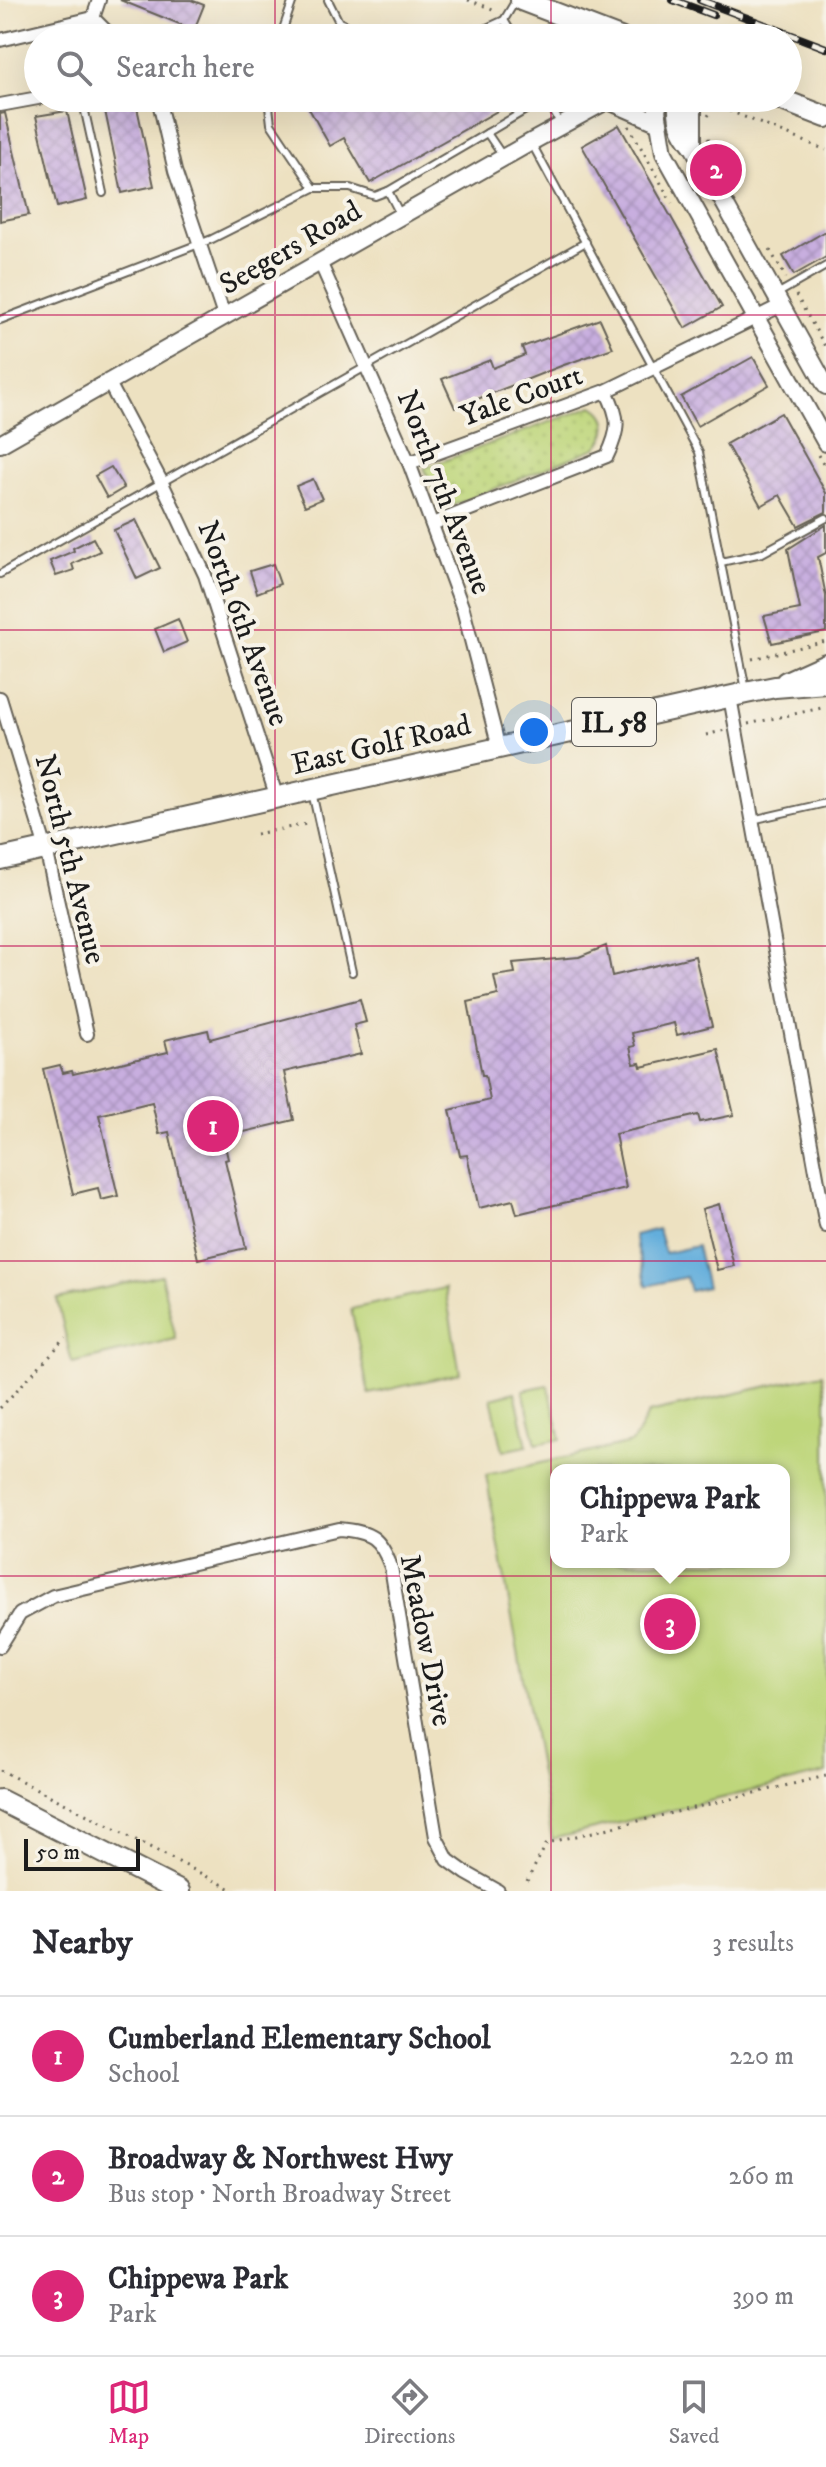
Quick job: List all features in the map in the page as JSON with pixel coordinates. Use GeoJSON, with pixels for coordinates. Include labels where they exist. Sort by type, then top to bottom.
{"type":"FeatureCollection","features":[{"type":"Feature","properties":{"kind":"main road"},"geometry":{"type":"LineString","coordinates":[[512,9],[568,24]]}},
{"type":"Feature","properties":{"kind":"main road"},"geometry":{"type":"LineString","coordinates":[[802,108],[826,117]]}},
{"type":"Feature","properties":{"kind":"main road","name":"East Golf Road"},"geometry":{"type":"LineString","coordinates":[[775,687],[826,664]]}},
{"type":"Feature","properties":{"kind":"main road","name":"East Golf Road"},"geometry":{"type":"LineString","coordinates":[[0,859],[775,687],[826,683]]}},
{"type":"Feature","properties":{"kind":"main road"},"geometry":{"type":"LineString","coordinates":[[0,1800],[179,1891]]}},
{"type":"Feature","properties":{"kind":"street"},"geometry":{"type":"LineString","coordinates":[[93,18],[99,0]]}},
{"type":"Feature","properties":{"kind":"street"},"geometry":{"type":"LineString","coordinates":[[93,18],[99,24]]}},
{"type":"Feature","properties":{"kind":"street"},"geometry":{"type":"LineString","coordinates":[[68,24],[93,18]]}},
{"type":"Feature","properties":{"kind":"street"},"geometry":{"type":"LineString","coordinates":[[0,40],[24,34]]}},
{"type":"Feature","properties":{"kind":"street"},"geometry":{"type":"LineString","coordinates":[[0,105],[24,101]]}},
{"type":"Feature","properties":{"kind":"street"},"geometry":{"type":"LineString","coordinates":[[161,112],[175,171],[224,316]]}},
{"type":"Feature","properties":{"kind":"street","name":"Seegers Road"},"geometry":{"type":"LineString","coordinates":[[0,444],[588,112]]}},
{"type":"Feature","properties":{"kind":"street","name":"Seegers Road"},"geometry":{"type":"LineString","coordinates":[[639,112],[659,123]]}},
{"type":"Feature","properties":{"kind":"street"},"geometry":{"type":"LineString","coordinates":[[657,112],[664,153],[826,443]]}},
{"type":"Feature","properties":{"kind":"street"},"geometry":{"type":"LineString","coordinates":[[676,112],[680,132],[693,147],[826,386]]}},
{"type":"Feature","properties":{"kind":"street"},"geometry":{"type":"LineString","coordinates":[[693,112],[693,147]]}},
{"type":"Feature","properties":{"kind":"street","name":"North 7th Avenue"},"geometry":{"type":"LineString","coordinates":[[320,262],[409,463],[432,524],[463,609],[499,748]]}},
{"type":"Feature","properties":{"kind":"street","name":"Yale Court"},"geometry":{"type":"LineString","coordinates":[[409,463],[606,391],[656,369],[755,318],[777,301]]}},
{"type":"Feature","properties":{"kind":"street","name":"North 6th Avenue"},"geometry":{"type":"LineString","coordinates":[[109,383],[162,483],[205,575],[277,798]]}},
{"type":"Feature","properties":{"kind":"street","name":"Yale Court"},"geometry":{"type":"LineString","coordinates":[[432,524],[607,456],[618,435],[617,412],[606,391]]}},
{"type":"Feature","properties":{"kind":"street"},"geometry":{"type":"LineString","coordinates":[[738,695],[752,820],[826,1226]]}},
{"type":"Feature","properties":{"kind":"street","name":"North 5th Avenue"},"geometry":{"type":"LineString","coordinates":[[0,698],[46,849],[87,1034]]}},
{"type":"Feature","properties":{"kind":"street","name":"Meadow Drive"},"geometry":{"type":"LineString","coordinates":[[0,1646],[20,1614],[53,1596],[339,1529],[358,1530],[375,1537],[385,1549],[391,1567],[436,1837],[448,1860],[498,1891]]}},
{"type":"Feature","properties":{"kind":"lane"},"geometry":{"type":"LineString","coordinates":[[285,24],[293,0]]}},
{"type":"Feature","properties":{"kind":"lane"},"geometry":{"type":"LineString","coordinates":[[328,0],[339,22],[344,24]]}},
{"type":"Feature","properties":{"kind":"lane"},"geometry":{"type":"LineString","coordinates":[[488,24],[512,9]]}},
{"type":"Feature","properties":{"kind":"lane"},"geometry":{"type":"LineString","coordinates":[[85,112],[103,193]]}},
{"type":"Feature","properties":{"kind":"lane"},"geometry":{"type":"LineString","coordinates":[[270,112],[271,124],[314,188]]}},
{"type":"Feature","properties":{"kind":"lane"},"geometry":{"type":"LineString","coordinates":[[0,320],[200,244],[314,188],[350,188],[375,196],[388,191],[522,112]]}},
{"type":"Feature","properties":{"kind":"lane"},"geometry":{"type":"LineString","coordinates":[[554,112],[561,125]]}},
{"type":"Feature","properties":{"kind":"lane"},"geometry":{"type":"LineString","coordinates":[[487,133],[504,157]]}},
{"type":"Feature","properties":{"kind":"lane"},"geometry":{"type":"LineString","coordinates":[[531,142],[699,452],[740,662],[738,695]]}},
{"type":"Feature","properties":{"kind":"lane"},"geometry":{"type":"LineString","coordinates":[[388,191],[401,216]]}},
{"type":"Feature","properties":{"kind":"lane"},"geometry":{"type":"LineString","coordinates":[[0,574],[586,242]]}},
{"type":"Feature","properties":{"kind":"lane"},"geometry":{"type":"LineString","coordinates":[[777,301],[791,286],[826,266]]}},
{"type":"Feature","properties":{"kind":"lane"},"geometry":{"type":"LineString","coordinates":[[721,562],[762,553],[826,518]]}},
{"type":"Feature","properties":{"kind":"lane"},"geometry":{"type":"LineString","coordinates":[[312,790],[352,972]]}},
{"type":"Feature","properties":{"kind":"lane"},"geometry":{"type":"LineString","coordinates":[[752,820],[826,803]]}},
{"type":"Feature","properties":{"kind":"path"},"geometry":{"type":"LineString","coordinates":[[468,0],[512,9]]}},
{"type":"Feature","properties":{"kind":"path"},"geometry":{"type":"LineString","coordinates":[[706,119],[711,112]]}},
{"type":"Feature","properties":{"kind":"path"},"geometry":{"type":"LineString","coordinates":[[730,112],[826,150]]}},
{"type":"Feature","properties":{"kind":"path"},"geometry":{"type":"LineString","coordinates":[[708,136],[719,161]]}},
{"type":"Feature","properties":{"kind":"path"},"geometry":{"type":"LineString","coordinates":[[769,248],[826,348]]}},
{"type":"Feature","properties":{"kind":"path"},"geometry":{"type":"LineString","coordinates":[[740,662],[826,641]]}},
{"type":"Feature","properties":{"kind":"path"},"geometry":{"type":"LineString","coordinates":[[752,723],[826,707]]}},
{"type":"Feature","properties":{"kind":"path"},"geometry":{"type":"LineString","coordinates":[[706,735],[721,732]]}},
{"type":"Feature","properties":{"kind":"path"},"geometry":{"type":"LineString","coordinates":[[256,834],[314,823]]}},
{"type":"Feature","properties":{"kind":"path"},"geometry":{"type":"LineString","coordinates":[[0,1408],[66,1338]]}},
{"type":"Feature","properties":{"kind":"path"},"geometry":{"type":"LineString","coordinates":[[0,1770],[235,1891]]}},
{"type":"Feature","properties":{"kind":"path"},"geometry":{"type":"LineString","coordinates":[[527,1881],[547,1843],[826,1776]]}},
{"type":"Feature","properties":{"kind":"green space"},"geometry":{"type":"Polygon","coordinates":[[[593,406],[606,420],[604,437],[596,448],[442,510],[424,468],[593,406]]]}},
{"type":"Feature","properties":{"kind":"green space"},"geometry":{"type":"Polygon","coordinates":[[[161,1275],[176,1339],[72,1363],[57,1299],[161,1275]]]}},
{"type":"Feature","properties":{"kind":"green space"},"geometry":{"type":"Polygon","coordinates":[[[445,1288],[460,1373],[369,1394],[351,1309],[445,1288]]]}},
{"type":"Feature","properties":{"kind":"green space"},"geometry":{"type":"Polygon","coordinates":[[[822,1374],[826,1396],[826,1773],[552,1839],[486,1475],[632,1443],[649,1413],[822,1374]]]}},
{"type":"Feature","properties":{"kind":"green space"},"geometry":{"type":"Polygon","coordinates":[[[548,1385],[561,1439],[536,1444],[523,1390],[548,1385]]]}},
{"type":"Feature","properties":{"kind":"green space"},"geometry":{"type":"Polygon","coordinates":[[[515,1392],[527,1446],[503,1451],[491,1398],[515,1392]]]}},
{"type":"Feature","properties":{"kind":"water"},"geometry":{"type":"Polygon","coordinates":[[[658,1229],[665,1253],[697,1246],[707,1287],[690,1291],[686,1277],[647,1286],[634,1235],[658,1229]]]}},
{"type":"Feature","properties":{"kind":"building"},"geometry":{"type":"Polygon","coordinates":[[[120,0],[191,0],[204,5],[196,24],[179,24],[120,0]]]}},
{"type":"Feature","properties":{"kind":"building"},"geometry":{"type":"Polygon","coordinates":[[[67,112],[87,200],[57,207],[36,116],[67,112]]]}},
{"type":"Feature","properties":{"kind":"building"},"geometry":{"type":"Polygon","coordinates":[[[105,112],[138,112],[154,186],[122,193],[105,112]]]}},
{"type":"Feature","properties":{"kind":"building"},"geometry":{"type":"Polygon","coordinates":[[[311,112],[495,112],[370,183],[344,138],[330,146],[311,112]]]}},
{"type":"Feature","properties":{"kind":"building"},"geometry":{"type":"Polygon","coordinates":[[[5,113],[29,215],[0,221],[0,114],[5,113]]]}},
{"type":"Feature","properties":{"kind":"building"},"geometry":{"type":"Polygon","coordinates":[[[619,125],[722,307],[685,328],[582,146],[619,125]]]}},
{"type":"Feature","properties":{"kind":"building"},"geometry":{"type":"Polygon","coordinates":[[[826,231],[826,257],[794,275],[783,256],[826,231]]]}},
{"type":"Feature","properties":{"kind":"building"},"geometry":{"type":"Polygon","coordinates":[[[600,319],[613,348],[455,408],[442,379],[490,360],[493,368],[525,355],[522,347],[600,319]]]}},
{"type":"Feature","properties":{"kind":"building"},"geometry":{"type":"Polygon","coordinates":[[[753,357],[769,385],[697,426],[681,397],[753,357]]]}},
{"type":"Feature","properties":{"kind":"building"},"geometry":{"type":"Polygon","coordinates":[[[781,413],[826,493],[826,512],[798,526],[780,495],[761,506],[726,444],[781,413]]]}},
{"type":"Feature","properties":{"kind":"building"},"geometry":{"type":"Polygon","coordinates":[[[111,467],[124,488],[107,498],[95,476],[111,467]]]}},
{"type":"Feature","properties":{"kind":"building"},"geometry":{"type":"Polygon","coordinates":[[[313,479],[322,499],[305,506],[296,486],[313,479]]]}},
{"type":"Feature","properties":{"kind":"building"},"geometry":{"type":"Polygon","coordinates":[[[136,520],[160,568],[137,579],[114,530],[136,520]]]}},
{"type":"Feature","properties":{"kind":"building"},"geometry":{"type":"Polygon","coordinates":[[[826,525],[826,553],[818,557],[826,596],[826,632],[772,643],[764,616],[800,609],[788,549],[826,525]]]}},
{"type":"Feature","properties":{"kind":"building"},"geometry":{"type":"Polygon","coordinates":[[[93,538],[100,551],[72,564],[74,570],[56,576],[50,561],[74,551],[73,548],[93,538]]]}},
{"type":"Feature","properties":{"kind":"building"},"geometry":{"type":"Polygon","coordinates":[[[273,564],[280,584],[257,593],[250,571],[273,564]]]}},
{"type":"Feature","properties":{"kind":"building"},"geometry":{"type":"Polygon","coordinates":[[[178,619],[187,642],[164,652],[155,629],[178,619]]]}},
{"type":"Feature","properties":{"kind":"building"},"geometry":{"type":"Polygon","coordinates":[[[606,946],[612,976],[695,956],[712,1026],[677,1035],[674,1023],[632,1033],[635,1046],[630,1047],[634,1064],[640,1063],[641,1067],[718,1049],[734,1115],[700,1122],[698,1115],[615,1134],[626,1188],[517,1214],[513,1200],[479,1208],[467,1155],[460,1156],[450,1110],[490,1100],[468,1002],[498,995],[494,976],[515,973],[513,963],[579,957],[606,946]]]}},
{"type":"Feature","properties":{"kind":"building"},"geometry":{"type":"Polygon","coordinates":[[[360,999],[366,1022],[354,1025],[361,1054],[284,1072],[294,1120],[223,1137],[228,1159],[225,1160],[246,1248],[198,1259],[169,1132],[159,1134],[152,1102],[99,1115],[118,1196],[101,1200],[98,1188],[73,1194],[43,1069],[60,1065],[63,1073],[72,1071],[73,1074],[168,1052],[165,1040],[208,1030],[210,1039],[360,999]]]}},
{"type":"Feature","properties":{"kind":"building"},"geometry":{"type":"Polygon","coordinates":[[[719,1204],[734,1266],[717,1270],[702,1209],[719,1204]]]}},
{"type":"Feature","properties":{"kind":"railway"},"geometry":{"type":"LineString","coordinates":[[673,0],[713,15]]}},
{"type":"Feature","properties":{"kind":"railway"},"geometry":{"type":"LineString","coordinates":[[700,0],[763,24]]}},
{"type":"Feature","properties":{"kind":"railway"},"geometry":{"type":"LineString","coordinates":[[802,39],[826,48]]}},
{"type":"Feature","properties":{"kind":"place","name":"Broadway & Northwest Hwy"},"geometry":{"type":"Point","coordinates":[716,170]}},
{"type":"Feature","properties":{"kind":"place","name":"Cumberland Elementary School"},"geometry":{"type":"Point","coordinates":[213,1126]}},
{"type":"Feature","properties":{"kind":"place","name":"Chippewa Park"},"geometry":{"type":"Point","coordinates":[670,1624]}}]}
